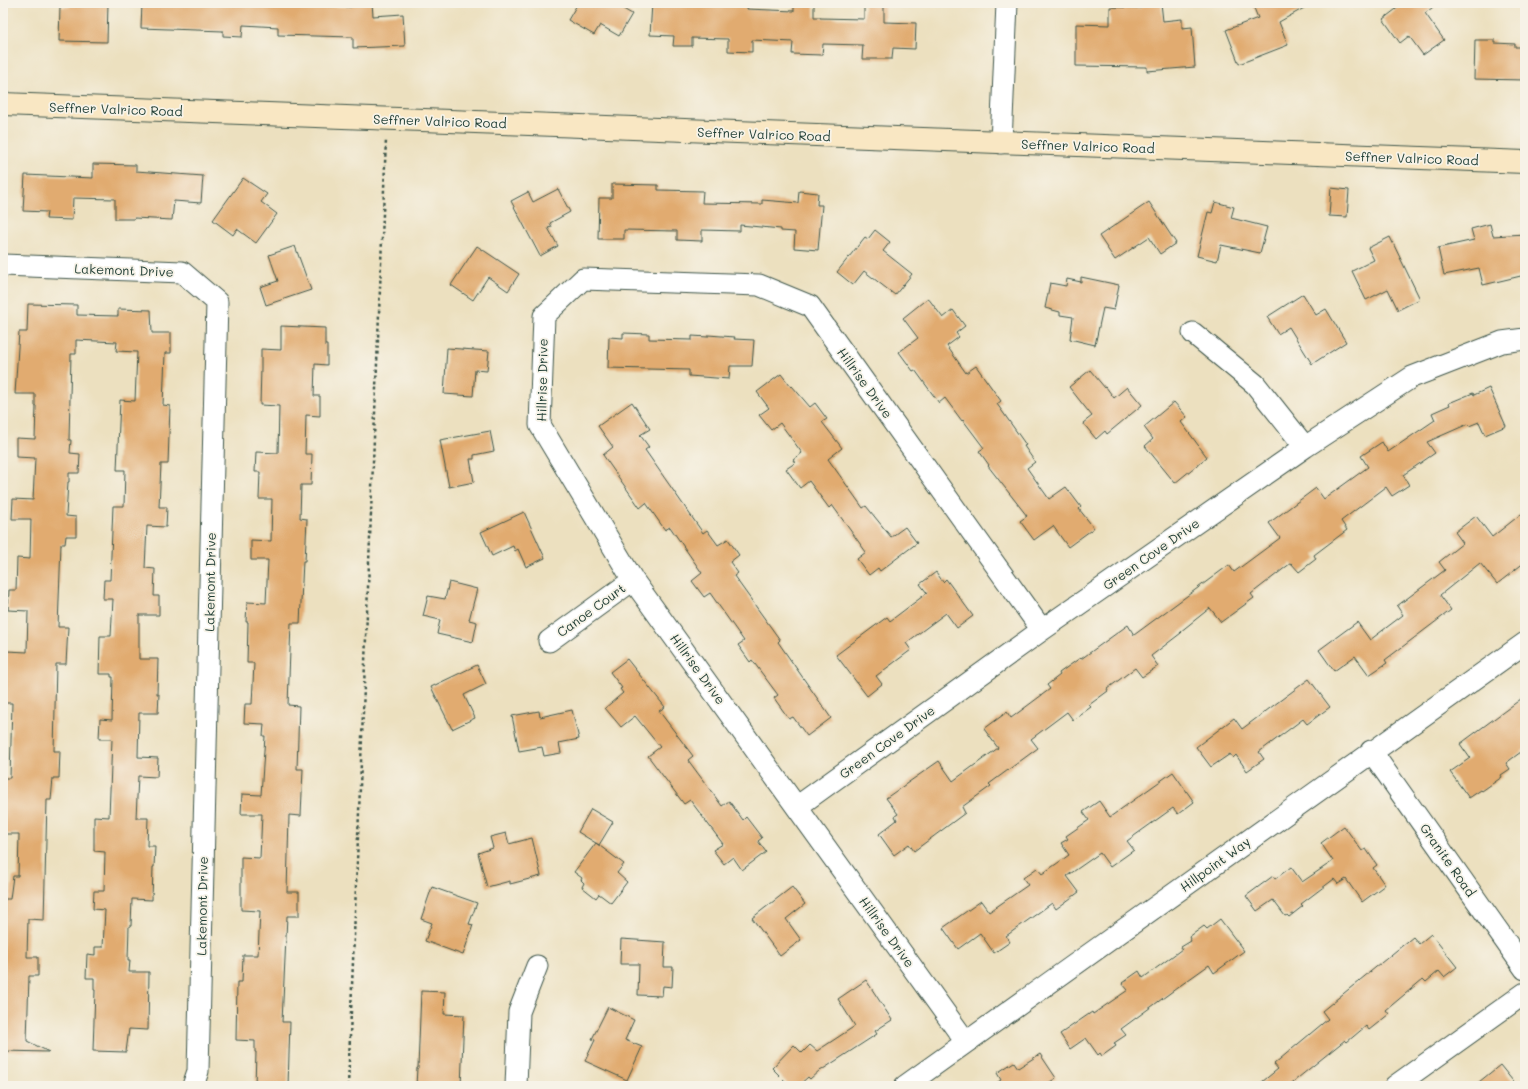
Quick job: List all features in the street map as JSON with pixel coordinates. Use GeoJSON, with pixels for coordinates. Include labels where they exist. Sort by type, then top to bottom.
{"type":"FeatureCollection","features":[{"type":"Feature","properties":{"kind":"street"},"geometry":{"type":"LineString","coordinates":[[1001,143],[1007,3]]}},
{"type":"Feature","properties":{"kind":"street","name":"Seffner Valrico Road"},"geometry":{"type":"LineString","coordinates":[[3,104],[1525,162]]}},
{"type":"Feature","properties":{"kind":"street","name":"Lakemont Drive"},"geometry":{"type":"LineString","coordinates":[[3,265],[182,272],[217,302],[198,1071],[193,1086]]}},
{"type":"Feature","properties":{"kind":"street","name":"Hillrise Drive"},"geometry":{"type":"LineString","coordinates":[[966,1042],[798,806],[633,580],[540,425],[544,316],[583,279],[759,285],[810,306],[1042,630]]}},
{"type":"Feature","properties":{"kind":"street"},"geometry":{"type":"LineString","coordinates":[[1193,333],[1255,384],[1305,447]]}},
{"type":"Feature","properties":{"kind":"street","name":"Green Cove Drive"},"geometry":{"type":"LineString","coordinates":[[798,806],[1042,630],[1305,447],[1412,377],[1502,342],[1525,339]]}},
{"type":"Feature","properties":{"kind":"street","name":"Canoe Court"},"geometry":{"type":"LineString","coordinates":[[549,641],[633,580]]}},
{"type":"Feature","properties":{"kind":"street","name":"Hillpoint Way"},"geometry":{"type":"LineString","coordinates":[[905,1086],[1371,751],[1525,643]]}},
{"type":"Feature","properties":{"kind":"street","name":"Granite Road"},"geometry":{"type":"LineString","coordinates":[[1371,751],[1525,969]]}},
{"type":"Feature","properties":{"kind":"street"},"geometry":{"type":"LineString","coordinates":[[516,1086],[518,1012],[537,966]]}},
{"type":"Feature","properties":{"kind":"street"},"geometry":{"type":"LineString","coordinates":[[1395,1086],[1525,993]]}},
{"type":"Feature","properties":{"kind":"path"},"geometry":{"type":"LineString","coordinates":[[348,1086],[387,119]]}},
{"type":"Feature","properties":{"kind":"building"},"geometry":{"type":"Polygon","coordinates":[[[73,3],[108,3],[107,42],[59,41],[60,7],[69,7],[73,3]]]}},
{"type":"Feature","properties":{"kind":"building"},"geometry":{"type":"Polygon","coordinates":[[[142,3],[304,3],[304,6],[351,7],[351,3],[372,3],[373,16],[403,14],[405,46],[353,48],[353,37],[278,35],[278,27],[243,25],[242,37],[223,36],[223,31],[141,28],[142,3]]]}},
{"type":"Feature","properties":{"kind":"building"},"geometry":{"type":"Polygon","coordinates":[[[578,3],[613,3],[632,14],[619,36],[600,25],[594,35],[568,20],[578,3]]]}},
{"type":"Feature","properties":{"kind":"building"},"geometry":{"type":"Polygon","coordinates":[[[652,3],[748,3],[747,9],[794,11],[794,3],[814,3],[814,17],[864,19],[864,3],[884,3],[884,22],[916,23],[915,49],[893,48],[892,59],[862,59],[863,45],[823,44],[822,55],[792,54],[793,42],[752,40],[752,52],[728,51],[728,39],[692,38],[692,46],[673,46],[674,36],[650,35],[652,3]]]}},
{"type":"Feature","properties":{"kind":"building"},"geometry":{"type":"Polygon","coordinates":[[[1161,3],[1163,21],[1182,19],[1182,28],[1192,27],[1195,67],[1147,71],[1147,67],[1076,66],[1076,24],[1110,25],[1110,7],[1141,8],[1141,4],[1161,3]]]}},
{"type":"Feature","properties":{"kind":"building"},"geometry":{"type":"Polygon","coordinates":[[[1252,3],[1313,3],[1279,22],[1288,45],[1239,64],[1226,30],[1258,18],[1252,3]]]}},
{"type":"Feature","properties":{"kind":"building"},"geometry":{"type":"Polygon","coordinates":[[[1404,3],[1439,3],[1425,13],[1444,40],[1423,55],[1409,36],[1400,43],[1383,19],[1404,3]]]}},
{"type":"Feature","properties":{"kind":"building"},"geometry":{"type":"Polygon","coordinates":[[[1475,40],[1495,40],[1495,43],[1515,44],[1515,47],[1525,47],[1525,80],[1474,79],[1475,40]]]}},
{"type":"Feature","properties":{"kind":"building"},"geometry":{"type":"Polygon","coordinates":[[[93,164],[136,165],[136,171],[203,176],[201,203],[174,201],[172,220],[134,218],[115,219],[115,199],[73,198],[72,220],[46,219],[47,212],[23,211],[25,175],[93,178],[93,164]]]}},
{"type":"Feature","properties":{"kind":"building"},"geometry":{"type":"Polygon","coordinates":[[[243,178],[267,194],[261,202],[277,214],[256,243],[237,229],[233,235],[213,220],[243,178]]]}},
{"type":"Feature","properties":{"kind":"building"},"geometry":{"type":"Polygon","coordinates":[[[612,184],[658,185],[658,190],[703,191],[702,203],[762,204],[762,200],[798,203],[799,191],[818,193],[817,205],[822,205],[818,250],[794,248],[795,232],[781,231],[781,229],[740,225],[740,231],[702,230],[702,241],[677,240],[677,231],[624,230],[624,239],[598,239],[599,198],[612,198],[612,184]]]}},
{"type":"Feature","properties":{"kind":"building"},"geometry":{"type":"Polygon","coordinates":[[[1331,188],[1349,190],[1347,217],[1329,216],[1331,188]]]}},
{"type":"Feature","properties":{"kind":"building"},"geometry":{"type":"Polygon","coordinates":[[[558,189],[570,212],[550,223],[552,227],[548,228],[558,246],[540,256],[511,201],[528,192],[533,202],[558,189]]]}},
{"type":"Feature","properties":{"kind":"building"},"geometry":{"type":"Polygon","coordinates":[[[1149,202],[1176,243],[1160,254],[1149,237],[1115,260],[1099,236],[1149,202]]]}},
{"type":"Feature","properties":{"kind":"building"},"geometry":{"type":"Polygon","coordinates":[[[1215,202],[1234,207],[1231,218],[1267,227],[1260,253],[1221,245],[1217,261],[1197,256],[1208,212],[1212,213],[1215,202]]]}},
{"type":"Feature","properties":{"kind":"building"},"geometry":{"type":"Polygon","coordinates":[[[1490,224],[1493,236],[1525,234],[1525,275],[1483,285],[1479,268],[1444,275],[1438,248],[1474,240],[1471,229],[1490,224]]]}},
{"type":"Feature","properties":{"kind":"building"},"geometry":{"type":"Polygon","coordinates":[[[875,230],[890,242],[883,251],[912,274],[895,295],[864,271],[853,285],[837,272],[865,237],[868,239],[875,230]]]}},
{"type":"Feature","properties":{"kind":"building"},"geometry":{"type":"Polygon","coordinates":[[[1390,237],[1420,299],[1398,310],[1388,289],[1366,300],[1352,271],[1374,260],[1368,248],[1390,237]]]}},
{"type":"Feature","properties":{"kind":"building"},"geometry":{"type":"Polygon","coordinates":[[[295,246],[311,290],[266,305],[260,287],[278,281],[269,255],[295,246]]]}},
{"type":"Feature","properties":{"kind":"building"},"geometry":{"type":"Polygon","coordinates":[[[477,246],[519,274],[508,291],[488,277],[473,300],[451,285],[477,246]]]}},
{"type":"Feature","properties":{"kind":"building"},"geometry":{"type":"Polygon","coordinates":[[[1081,277],[1119,285],[1114,310],[1103,308],[1095,345],[1070,339],[1073,317],[1060,315],[1060,312],[1045,308],[1050,283],[1066,286],[1067,279],[1081,282],[1081,277]]]}},
{"type":"Feature","properties":{"kind":"building"},"geometry":{"type":"Polygon","coordinates":[[[1303,294],[1316,315],[1326,309],[1346,342],[1312,364],[1289,327],[1278,334],[1267,317],[1303,294]]]}},
{"type":"Feature","properties":{"kind":"building"},"geometry":{"type":"Polygon","coordinates":[[[928,298],[943,318],[953,310],[965,326],[956,333],[959,337],[947,346],[966,373],[976,366],[1001,401],[997,404],[1026,445],[1024,446],[1035,462],[1027,468],[1049,499],[1066,487],[1081,507],[1079,509],[1094,528],[1068,547],[1053,526],[1034,540],[1020,521],[1027,516],[988,466],[989,465],[979,451],[984,448],[945,398],[939,403],[915,370],[913,371],[899,352],[918,338],[903,318],[928,298]]]}},
{"type":"Feature","properties":{"kind":"building"},"geometry":{"type":"Polygon","coordinates":[[[28,304],[77,305],[77,315],[118,316],[118,309],[151,310],[152,333],[171,333],[171,353],[165,353],[163,405],[170,406],[168,464],[161,464],[159,507],[167,507],[166,527],[147,526],[145,568],[155,569],[154,596],[159,596],[159,615],[139,615],[139,659],[158,659],[157,694],[159,694],[158,713],[139,713],[138,757],[158,758],[157,777],[138,776],[136,818],[148,818],[147,846],[155,846],[154,867],[152,900],[132,899],[131,926],[129,926],[128,960],[130,960],[129,972],[149,972],[148,1030],[129,1029],[126,1052],[93,1051],[94,978],[86,978],[87,954],[95,955],[95,947],[103,947],[105,910],[93,909],[94,891],[104,891],[105,852],[94,851],[94,816],[109,817],[112,739],[99,739],[100,719],[112,720],[113,677],[111,677],[111,674],[99,674],[100,636],[111,636],[113,599],[103,599],[104,580],[110,580],[113,506],[124,506],[125,470],[117,470],[120,400],[135,401],[137,352],[116,351],[117,342],[76,340],[76,354],[71,354],[69,440],[71,440],[70,453],[80,454],[79,473],[69,473],[66,516],[76,517],[76,536],[66,536],[65,544],[61,544],[58,627],[68,627],[66,664],[56,664],[54,751],[60,751],[59,778],[53,778],[51,800],[47,800],[44,920],[28,919],[27,957],[38,957],[38,976],[29,976],[27,1041],[49,1052],[3,1051],[3,899],[10,899],[13,876],[18,876],[19,834],[3,834],[3,778],[10,778],[12,703],[5,703],[7,651],[27,652],[28,611],[8,610],[9,590],[16,590],[17,558],[30,559],[31,519],[12,519],[13,499],[33,500],[35,458],[16,457],[16,438],[35,439],[35,394],[15,394],[19,332],[27,332],[28,304]]]}},
{"type":"Feature","properties":{"kind":"building"},"geometry":{"type":"Polygon","coordinates":[[[281,326],[325,328],[327,365],[315,364],[314,396],[320,396],[320,416],[306,415],[305,454],[312,454],[311,485],[301,485],[300,518],[307,519],[305,561],[303,561],[300,623],[291,623],[288,705],[299,706],[297,769],[303,769],[301,816],[289,815],[287,892],[299,892],[299,916],[287,916],[282,1022],[290,1022],[288,1086],[255,1086],[255,1041],[236,1040],[237,982],[242,982],[243,955],[258,955],[260,911],[241,910],[241,857],[260,858],[262,814],[241,814],[242,794],[261,795],[265,736],[263,736],[264,724],[244,723],[245,704],[252,704],[254,663],[247,663],[248,622],[246,622],[247,602],[266,603],[268,560],[251,560],[251,540],[271,541],[272,499],[259,499],[260,472],[255,472],[256,452],[278,453],[279,406],[260,405],[261,349],[281,350],[281,326]]]}},
{"type":"Feature","properties":{"kind":"building"},"geometry":{"type":"Polygon","coordinates":[[[623,333],[649,334],[649,339],[692,340],[692,336],[708,337],[708,335],[754,340],[752,366],[730,366],[729,379],[689,376],[689,370],[608,368],[609,337],[623,338],[623,333]]]}},
{"type":"Feature","properties":{"kind":"building"},"geometry":{"type":"Polygon","coordinates":[[[447,348],[489,351],[487,371],[475,370],[473,396],[444,394],[447,348]]]}},
{"type":"Feature","properties":{"kind":"building"},"geometry":{"type":"Polygon","coordinates":[[[1090,370],[1114,398],[1127,387],[1142,405],[1107,434],[1105,431],[1096,439],[1083,423],[1092,416],[1069,387],[1090,370]]]}},
{"type":"Feature","properties":{"kind":"building"},"geometry":{"type":"Polygon","coordinates":[[[781,374],[810,407],[815,403],[827,419],[822,422],[842,448],[828,459],[863,508],[866,506],[891,537],[905,527],[917,543],[880,571],[878,568],[869,575],[857,559],[866,552],[832,505],[829,508],[809,481],[800,488],[786,469],[795,463],[793,460],[802,453],[780,423],[771,430],[759,415],[769,408],[757,392],[781,374]]]}},
{"type":"Feature","properties":{"kind":"building"},"geometry":{"type":"Polygon","coordinates":[[[1489,388],[1506,426],[1485,435],[1479,422],[1469,426],[1468,424],[1427,442],[1435,453],[1403,475],[1409,485],[1392,496],[1386,487],[1341,521],[1347,530],[1314,555],[1316,559],[1299,572],[1291,563],[1251,594],[1254,598],[1221,622],[1210,608],[1151,656],[1158,666],[1142,677],[1135,668],[1107,689],[1108,691],[1089,705],[1091,707],[1073,720],[1067,712],[1031,739],[1038,748],[989,784],[991,786],[962,807],[965,813],[914,851],[909,844],[894,855],[879,834],[897,820],[895,816],[898,814],[886,798],[939,761],[953,781],[998,748],[984,729],[1007,712],[1011,718],[1050,689],[1047,685],[1060,675],[1059,673],[1128,625],[1134,635],[1229,565],[1234,572],[1280,538],[1269,523],[1316,488],[1324,499],[1368,467],[1361,456],[1382,442],[1388,452],[1435,420],[1432,413],[1450,405],[1449,403],[1473,393],[1474,395],[1489,388]]]}},
{"type":"Feature","properties":{"kind":"building"},"geometry":{"type":"Polygon","coordinates":[[[632,402],[650,429],[640,435],[649,447],[645,450],[703,533],[707,530],[718,545],[728,539],[739,555],[730,562],[738,573],[734,576],[780,640],[778,642],[831,718],[807,736],[793,717],[789,719],[774,698],[778,695],[752,660],[750,662],[738,645],[744,641],[710,593],[704,597],[692,581],[702,573],[670,527],[665,530],[646,503],[640,508],[603,455],[613,447],[598,426],[632,402]]]}},
{"type":"Feature","properties":{"kind":"building"},"geometry":{"type":"Polygon","coordinates":[[[1174,402],[1187,417],[1181,422],[1207,457],[1175,483],[1145,446],[1153,439],[1144,427],[1174,402]]]}},
{"type":"Feature","properties":{"kind":"building"},"geometry":{"type":"Polygon","coordinates":[[[490,431],[494,451],[474,455],[474,459],[470,459],[474,482],[449,487],[440,440],[490,431]]]}},
{"type":"Feature","properties":{"kind":"building"},"geometry":{"type":"Polygon","coordinates":[[[1525,511],[1525,562],[1497,584],[1480,563],[1440,595],[1451,610],[1385,660],[1387,663],[1369,675],[1355,656],[1334,671],[1319,650],[1357,622],[1370,640],[1403,615],[1397,606],[1445,570],[1439,562],[1463,543],[1455,532],[1476,516],[1492,537],[1525,511]]]}},
{"type":"Feature","properties":{"kind":"building"},"geometry":{"type":"Polygon","coordinates":[[[524,512],[545,558],[526,567],[518,549],[515,551],[513,546],[492,556],[481,532],[524,512]]]}},
{"type":"Feature","properties":{"kind":"building"},"geometry":{"type":"Polygon","coordinates":[[[936,572],[943,582],[946,579],[973,616],[957,628],[946,613],[906,643],[911,650],[876,676],[882,684],[867,696],[836,655],[887,617],[890,621],[927,593],[920,584],[936,572]]]}},
{"type":"Feature","properties":{"kind":"building"},"geometry":{"type":"Polygon","coordinates":[[[449,582],[477,589],[469,620],[477,622],[473,642],[437,634],[440,620],[423,616],[428,596],[445,599],[449,582]]]}},
{"type":"Feature","properties":{"kind":"building"},"geometry":{"type":"Polygon","coordinates":[[[627,659],[665,707],[659,711],[693,756],[688,760],[722,806],[729,801],[743,820],[746,817],[762,838],[758,841],[766,852],[742,870],[733,857],[724,864],[713,850],[723,844],[690,800],[684,804],[648,756],[660,747],[635,716],[621,727],[605,708],[623,693],[620,689],[622,688],[610,672],[627,659]]]}},
{"type":"Feature","properties":{"kind":"building"},"geometry":{"type":"Polygon","coordinates":[[[477,665],[486,684],[464,695],[475,718],[452,729],[431,687],[477,665]]]}},
{"type":"Feature","properties":{"kind":"building"},"geometry":{"type":"Polygon","coordinates":[[[1309,679],[1330,707],[1307,724],[1303,719],[1259,752],[1264,759],[1247,771],[1236,755],[1233,758],[1230,754],[1211,767],[1196,747],[1234,718],[1242,729],[1309,679]]]}},
{"type":"Feature","properties":{"kind":"building"},"geometry":{"type":"Polygon","coordinates":[[[1525,696],[1525,749],[1506,763],[1510,769],[1501,775],[1502,777],[1469,798],[1450,772],[1470,758],[1460,744],[1525,696]]]}},
{"type":"Feature","properties":{"kind":"building"},"geometry":{"type":"Polygon","coordinates":[[[572,710],[579,739],[559,743],[561,753],[544,756],[542,747],[519,751],[512,716],[539,711],[540,717],[572,710]]]}},
{"type":"Feature","properties":{"kind":"building"},"geometry":{"type":"Polygon","coordinates":[[[1173,772],[1194,802],[1178,814],[1173,808],[1127,841],[1134,850],[1110,867],[1100,853],[1067,876],[1079,892],[1056,909],[1052,903],[1006,936],[1010,942],[994,953],[980,933],[958,949],[943,928],[981,901],[989,912],[1028,885],[1023,878],[1037,868],[1042,874],[1069,855],[1061,843],[1068,839],[1066,836],[1089,820],[1083,812],[1099,801],[1110,817],[1173,772]]]}},
{"type":"Feature","properties":{"kind":"building"},"geometry":{"type":"Polygon","coordinates":[[[591,809],[613,822],[599,845],[578,832],[591,809]]]}},
{"type":"Feature","properties":{"kind":"building"},"geometry":{"type":"Polygon","coordinates":[[[1344,826],[1362,851],[1366,849],[1377,865],[1373,868],[1385,885],[1362,902],[1346,879],[1338,884],[1334,879],[1301,904],[1303,906],[1289,917],[1287,915],[1285,916],[1273,900],[1257,911],[1246,896],[1273,876],[1275,879],[1291,867],[1302,882],[1333,861],[1321,843],[1344,826]]]}},
{"type":"Feature","properties":{"kind":"building"},"geometry":{"type":"Polygon","coordinates":[[[506,833],[509,844],[532,838],[541,876],[510,884],[510,881],[487,887],[478,853],[493,848],[490,837],[506,833]]]}},
{"type":"Feature","properties":{"kind":"building"},"geometry":{"type":"Polygon","coordinates":[[[596,843],[624,864],[617,873],[627,882],[611,903],[599,894],[596,898],[582,887],[584,883],[581,880],[582,878],[574,872],[596,843]]]}},
{"type":"Feature","properties":{"kind":"building"},"geometry":{"type":"Polygon","coordinates":[[[432,887],[477,903],[469,924],[473,925],[463,955],[425,941],[432,923],[421,919],[432,887]]]}},
{"type":"Feature","properties":{"kind":"building"},"geometry":{"type":"Polygon","coordinates":[[[792,887],[805,904],[786,919],[801,940],[780,956],[752,918],[792,887]]]}},
{"type":"Feature","properties":{"kind":"building"},"geometry":{"type":"Polygon","coordinates":[[[1220,919],[1244,951],[1214,973],[1209,965],[1121,1029],[1126,1035],[1114,1043],[1116,1046],[1102,1056],[1100,1053],[1098,1055],[1086,1038],[1070,1049],[1060,1034],[1128,990],[1122,983],[1139,971],[1143,978],[1182,949],[1181,947],[1191,941],[1189,937],[1204,926],[1207,929],[1220,919]]]}},
{"type":"Feature","properties":{"kind":"building"},"geometry":{"type":"Polygon","coordinates":[[[1431,934],[1457,967],[1444,977],[1439,971],[1426,982],[1423,979],[1386,1010],[1389,1014],[1369,1030],[1366,1026],[1347,1042],[1345,1040],[1288,1086],[1257,1086],[1278,1069],[1274,1064],[1328,1019],[1322,1011],[1413,937],[1419,944],[1431,934]]]}},
{"type":"Feature","properties":{"kind":"building"},"geometry":{"type":"Polygon","coordinates":[[[621,939],[665,942],[664,967],[673,967],[672,987],[663,986],[662,996],[638,995],[639,964],[620,964],[621,939]]]}},
{"type":"Feature","properties":{"kind":"building"},"geometry":{"type":"Polygon","coordinates":[[[866,980],[892,1020],[875,1031],[877,1034],[820,1070],[810,1079],[808,1077],[798,1086],[790,1086],[772,1068],[794,1045],[802,1053],[810,1045],[817,1051],[855,1026],[838,999],[866,980]]]}},
{"type":"Feature","properties":{"kind":"building"},"geometry":{"type":"Polygon","coordinates":[[[421,991],[445,992],[444,1014],[464,1015],[461,1086],[416,1086],[421,991]]]}},
{"type":"Feature","properties":{"kind":"building"},"geometry":{"type":"Polygon","coordinates":[[[608,1007],[634,1020],[625,1040],[642,1047],[627,1080],[585,1061],[595,1040],[592,1039],[608,1007]]]}},
{"type":"Feature","properties":{"kind":"building"},"geometry":{"type":"Polygon","coordinates":[[[1040,1054],[1056,1078],[1044,1086],[992,1086],[1001,1080],[997,1073],[1014,1062],[1018,1068],[1040,1054]]]}},
{"type":"Feature","properties":{"kind":"building"},"geometry":{"type":"Polygon","coordinates":[[[1500,1065],[1517,1086],[1474,1086],[1500,1065]]]}}]}
